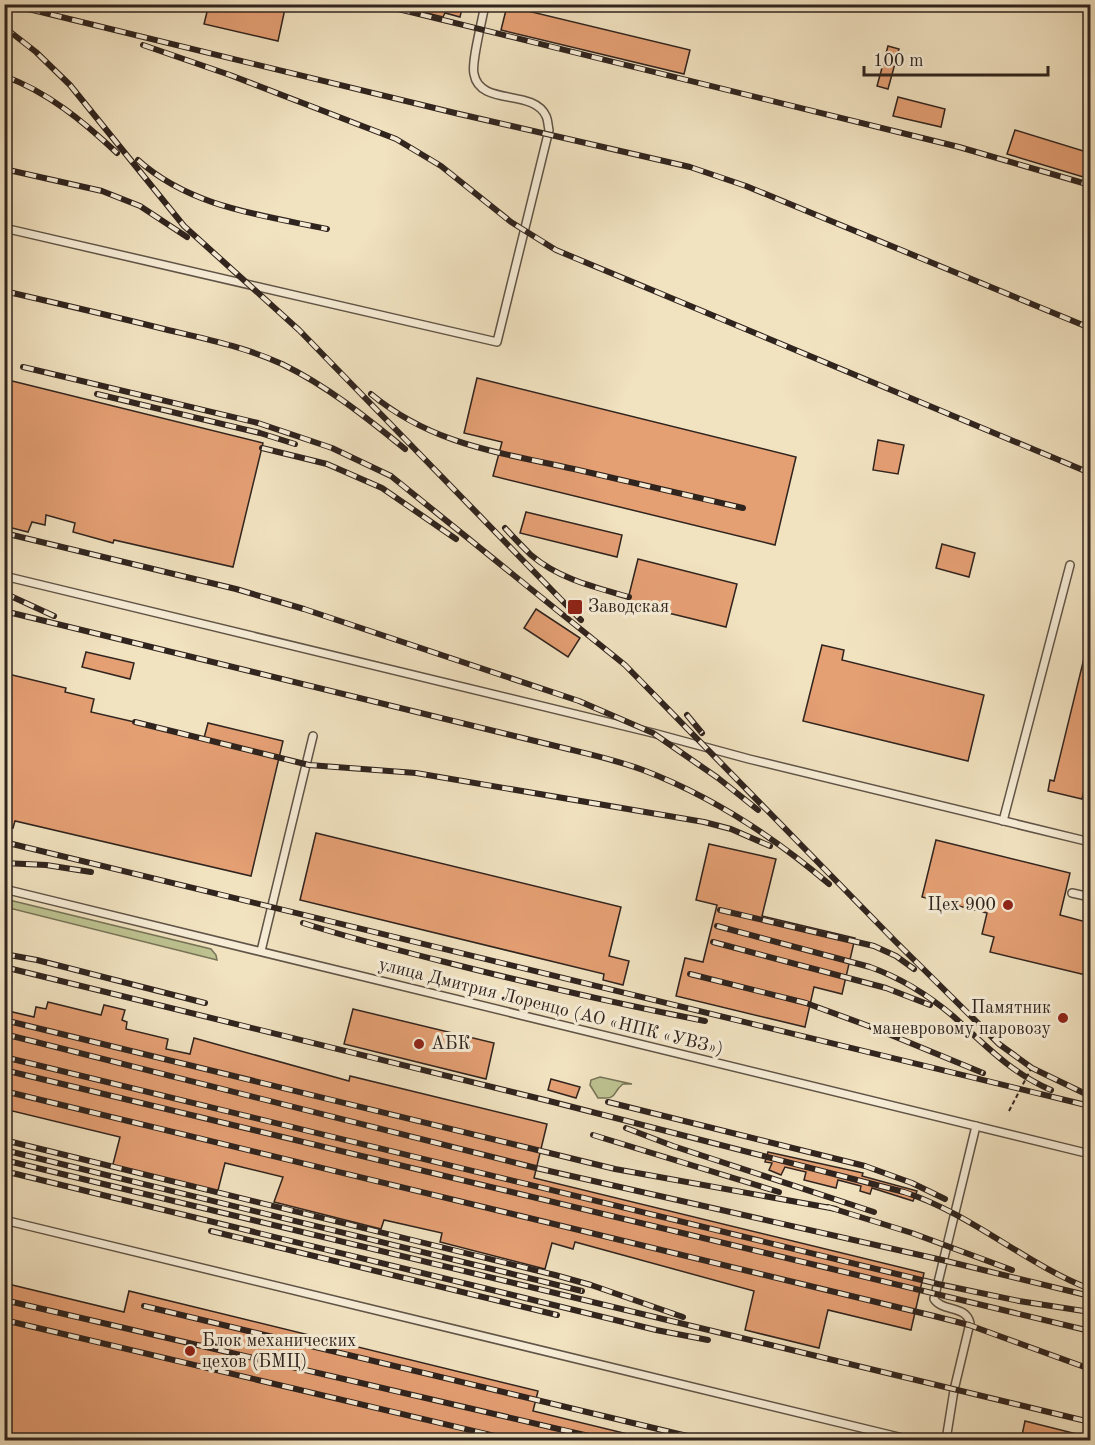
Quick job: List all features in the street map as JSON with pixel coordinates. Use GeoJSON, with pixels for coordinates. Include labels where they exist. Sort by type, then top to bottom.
{"type":"FeatureCollection","features":[{"type":"Feature","properties":{"kind":"lane"},"geometry":{"type":"LineString","coordinates":[[4,228],[496,342],[549,130],[546,115],[534,104],[488,92],[478,86],[473,72],[485,4]]}},
{"type":"Feature","properties":{"kind":"lane"},"geometry":{"type":"LineString","coordinates":[[1003,821],[1070,565]]}},
{"type":"Feature","properties":{"kind":"lane"},"geometry":{"type":"LineString","coordinates":[[4,576],[653,733],[749,759],[1090,842]]}},
{"type":"Feature","properties":{"kind":"lane"},"geometry":{"type":"LineString","coordinates":[[261,951],[312,736]]}},
{"type":"Feature","properties":{"kind":"lane","name":"улица Дмитрия Лоренцо (АО «НПК «УВЗ»)"},"geometry":{"type":"LineString","coordinates":[[4,888],[1090,1154]]}},
{"type":"Feature","properties":{"kind":"lane"},"geometry":{"type":"LineString","coordinates":[[1072,892],[1090,897]]}},
{"type":"Feature","properties":{"kind":"lane"},"geometry":{"type":"LineString","coordinates":[[946,1440],[954,1390],[970,1323],[963,1313],[938,1304],[934,1299],[976,1126]]}},
{"type":"Feature","properties":{"kind":"lane"},"geometry":{"type":"LineString","coordinates":[[4,1220],[911,1440]]}},
{"type":"Feature","properties":{"kind":"path"},"geometry":{"type":"LineString","coordinates":[[1010,1111],[1034,1065]]}},
{"type":"Feature","properties":{"kind":"green space"},"geometry":{"type":"Polygon","coordinates":[[[5,899],[211,949],[217,960],[5,907],[5,899]]]}},
{"type":"Feature","properties":{"kind":"green space"},"geometry":{"type":"Polygon","coordinates":[[[600,1077],[632,1084],[623,1084],[612,1097],[598,1098],[590,1085],[591,1080],[600,1077]]]}},
{"type":"Feature","properties":{"kind":"building"},"geometry":{"type":"Polygon","coordinates":[[[209,4],[286,4],[278,41],[204,24],[209,4]]]}},
{"type":"Feature","properties":{"kind":"building"},"geometry":{"type":"Polygon","coordinates":[[[407,4],[463,4],[460,17],[445,13],[443,17],[407,8],[407,4]]]}},
{"type":"Feature","properties":{"kind":"building"},"geometry":{"type":"Polygon","coordinates":[[[507,6],[690,50],[684,74],[501,30],[507,6]]]}},
{"type":"Feature","properties":{"kind":"building"},"geometry":{"type":"Polygon","coordinates":[[[888,46],[899,49],[888,89],[877,86],[888,46]]]}},
{"type":"Feature","properties":{"kind":"building"},"geometry":{"type":"Polygon","coordinates":[[[898,97],[945,109],[941,127],[893,116],[898,97]]]}},
{"type":"Feature","properties":{"kind":"building"},"geometry":{"type":"Polygon","coordinates":[[[1015,130],[1090,153],[1090,179],[1007,154],[1015,130]]]}},
{"type":"Feature","properties":{"kind":"building"},"geometry":{"type":"Polygon","coordinates":[[[477,378],[796,457],[775,545],[493,476],[502,442],[464,433],[477,378]]]}},
{"type":"Feature","properties":{"kind":"building"},"geometry":{"type":"Polygon","coordinates":[[[4,379],[263,443],[233,567],[114,540],[113,543],[73,532],[75,523],[46,515],[45,525],[32,522],[28,532],[4,526],[4,379]]]}},
{"type":"Feature","properties":{"kind":"building"},"geometry":{"type":"Polygon","coordinates":[[[878,440],[904,445],[898,474],[873,470],[878,440]]]}},
{"type":"Feature","properties":{"kind":"building"},"geometry":{"type":"Polygon","coordinates":[[[526,512],[622,535],[617,557],[520,533],[526,512]]]}},
{"type":"Feature","properties":{"kind":"building"},"geometry":{"type":"Polygon","coordinates":[[[942,544],[975,553],[969,577],[936,568],[942,544]]]}},
{"type":"Feature","properties":{"kind":"building"},"geometry":{"type":"Polygon","coordinates":[[[638,559],[737,584],[726,627],[627,603],[638,559]]]}},
{"type":"Feature","properties":{"kind":"building"},"geometry":{"type":"Polygon","coordinates":[[[536,609],[580,638],[568,657],[524,628],[536,609]]]}},
{"type":"Feature","properties":{"kind":"building"},"geometry":{"type":"Polygon","coordinates":[[[822,645],[844,650],[842,660],[984,695],[968,761],[803,721],[822,645]]]}},
{"type":"Feature","properties":{"kind":"building"},"geometry":{"type":"Polygon","coordinates":[[[1087,646],[1090,647],[1090,765],[1082,799],[1048,791],[1050,780],[1054,781],[1087,646]]]}},
{"type":"Feature","properties":{"kind":"building"},"geometry":{"type":"Polygon","coordinates":[[[86,652],[134,663],[130,679],[82,667],[86,652]]]}},
{"type":"Feature","properties":{"kind":"building"},"geometry":{"type":"Polygon","coordinates":[[[4,673],[66,688],[65,692],[94,699],[91,712],[204,738],[208,723],[283,741],[251,876],[15,821],[13,828],[4,825],[4,673]]]}},
{"type":"Feature","properties":{"kind":"building"},"geometry":{"type":"Polygon","coordinates":[[[316,833],[621,907],[609,956],[629,961],[623,985],[603,980],[604,974],[300,900],[316,833]]]}},
{"type":"Feature","properties":{"kind":"building","name":"Цех 900"},"geometry":{"type":"Polygon","coordinates":[[[936,840],[1070,873],[1060,915],[1090,923],[1090,976],[990,952],[994,937],[982,934],[987,913],[922,897],[936,840]]]}},
{"type":"Feature","properties":{"kind":"building"},"geometry":{"type":"Polygon","coordinates":[[[709,844],[776,859],[762,916],[855,938],[842,994],[814,987],[805,1027],[676,996],[685,958],[703,962],[717,905],[696,900],[709,844]]]}},
{"type":"Feature","properties":{"kind":"building"},"geometry":{"type":"Polygon","coordinates":[[[48,1002],[101,1015],[104,1005],[125,1010],[122,1020],[127,1022],[126,1029],[168,1039],[166,1049],[190,1054],[194,1038],[349,1081],[350,1076],[547,1124],[534,1178],[924,1273],[911,1330],[828,1310],[819,1348],[745,1330],[754,1291],[575,1242],[573,1249],[552,1243],[545,1269],[440,1242],[442,1233],[384,1220],[381,1229],[274,1202],[283,1177],[225,1163],[217,1194],[112,1168],[120,1137],[4,1109],[4,1010],[34,1017],[36,1007],[46,1009],[48,1002]]]}},
{"type":"Feature","properties":{"kind":"building","name":"АБК"},"geometry":{"type":"Polygon","coordinates":[[[353,1009],[494,1043],[486,1079],[344,1044],[353,1009]]]}},
{"type":"Feature","properties":{"kind":"building"},"geometry":{"type":"Polygon","coordinates":[[[551,1079],[580,1087],[576,1098],[548,1090],[551,1079]]]}},
{"type":"Feature","properties":{"kind":"building"},"geometry":{"type":"Polygon","coordinates":[[[768,1152],[863,1173],[862,1176],[917,1191],[913,1201],[872,1188],[870,1194],[860,1191],[861,1186],[838,1180],[836,1188],[804,1180],[806,1172],[785,1167],[781,1175],[769,1170],[772,1163],[765,1162],[768,1152]]]}},
{"type":"Feature","properties":{"kind":"building","name":"Блок механических цехов (БМЦ)"},"geometry":{"type":"Polygon","coordinates":[[[4,1283],[124,1312],[129,1291],[538,1391],[533,1411],[640,1437],[639,1440],[4,1440],[4,1283]]]}},
{"type":"Feature","properties":{"kind":"building"},"geometry":{"type":"Polygon","coordinates":[[[1025,1421],[1089,1437],[1089,1440],[1021,1440],[1025,1421]]]}},
{"type":"Feature","properties":{"kind":"railway"},"geometry":{"type":"LineString","coordinates":[[8,4],[455,113],[690,167],[746,186],[1090,328]]}},
{"type":"Feature","properties":{"kind":"railway"},"geometry":{"type":"LineString","coordinates":[[378,4],[959,147],[1090,185]]}},
{"type":"Feature","properties":{"kind":"railway"},"geometry":{"type":"LineString","coordinates":[[4,27],[36,52],[70,85],[184,226],[299,330],[581,620]]}},
{"type":"Feature","properties":{"kind":"railway"},"geometry":{"type":"LineString","coordinates":[[143,45],[230,75],[396,139],[441,166],[511,222],[556,250],[1090,473]]}},
{"type":"Feature","properties":{"kind":"railway"},"geometry":{"type":"LineString","coordinates":[[4,76],[36,90],[65,109],[117,153]]}},
{"type":"Feature","properties":{"kind":"railway"},"geometry":{"type":"LineString","coordinates":[[138,160],[158,176],[203,199],[227,207],[327,229]]}},
{"type":"Feature","properties":{"kind":"railway"},"geometry":{"type":"LineString","coordinates":[[4,169],[102,191],[140,206],[187,237]]}},
{"type":"Feature","properties":{"kind":"railway"},"geometry":{"type":"LineString","coordinates":[[4,291],[206,339],[267,358],[299,373],[330,392],[405,449]]}},
{"type":"Feature","properties":{"kind":"railway"},"geometry":{"type":"LineString","coordinates":[[23,367],[258,423],[332,448],[391,476],[625,665],[999,1044],[1032,1068],[1090,1096]]}},
{"type":"Feature","properties":{"kind":"railway"},"geometry":{"type":"LineString","coordinates":[[97,394],[260,433],[295,444]]}},
{"type":"Feature","properties":{"kind":"railway"},"geometry":{"type":"LineString","coordinates":[[371,394],[418,425],[467,444],[743,508]]}},
{"type":"Feature","properties":{"kind":"railway"},"geometry":{"type":"LineString","coordinates":[[262,448],[327,464],[382,488],[456,539]]}},
{"type":"Feature","properties":{"kind":"railway"},"geometry":{"type":"LineString","coordinates":[[505,528],[531,555],[553,570],[577,581],[629,597]]}},
{"type":"Feature","properties":{"kind":"railway"},"geometry":{"type":"LineString","coordinates":[[4,533],[236,589],[304,609],[579,701],[653,733],[718,778],[758,810]]}},
{"type":"Feature","properties":{"kind":"railway"},"geometry":{"type":"LineString","coordinates":[[4,593],[54,616]]}},
{"type":"Feature","properties":{"kind":"railway"},"geometry":{"type":"LineString","coordinates":[[4,611],[634,767],[693,792],[741,819],[786,850],[829,884]]}},
{"type":"Feature","properties":{"kind":"railway"},"geometry":{"type":"LineString","coordinates":[[687,715],[702,733]]}},
{"type":"Feature","properties":{"kind":"railway"},"geometry":{"type":"LineString","coordinates":[[135,722],[309,765],[416,773],[704,822],[731,829],[770,846]]}},
{"type":"Feature","properties":{"kind":"railway"},"geometry":{"type":"LineString","coordinates":[[4,842],[1090,1106]]}},
{"type":"Feature","properties":{"kind":"railway"},"geometry":{"type":"LineString","coordinates":[[4,863],[46,865],[91,872]]}},
{"type":"Feature","properties":{"kind":"railway"},"geometry":{"type":"LineString","coordinates":[[720,910],[874,946],[896,956],[914,969]]}},
{"type":"Feature","properties":{"kind":"railway"},"geometry":{"type":"LineString","coordinates":[[303,923],[374,944],[510,978],[705,1021]]}},
{"type":"Feature","properties":{"kind":"railway"},"geometry":{"type":"LineString","coordinates":[[717,926],[870,967],[893,976],[944,1008],[987,1047],[1023,1075],[1051,1090]]}},
{"type":"Feature","properties":{"kind":"railway"},"geometry":{"type":"LineString","coordinates":[[713,942],[886,988],[930,1005]]}},
{"type":"Feature","properties":{"kind":"railway"},"geometry":{"type":"LineString","coordinates":[[4,954],[37,960],[205,1003]]}},
{"type":"Feature","properties":{"kind":"railway"},"geometry":{"type":"LineString","coordinates":[[4,967],[557,1103],[904,1192],[953,1213],[1066,1279],[1090,1289]]}},
{"type":"Feature","properties":{"kind":"railway"},"geometry":{"type":"LineString","coordinates":[[690,974],[806,1003],[983,1073]]}},
{"type":"Feature","properties":{"kind":"railway"},"geometry":{"type":"LineString","coordinates":[[4,1020],[615,1169],[836,1209]]}},
{"type":"Feature","properties":{"kind":"railway"},"geometry":{"type":"LineString","coordinates":[[4,1034],[536,1168],[1090,1296]]}},
{"type":"Feature","properties":{"kind":"railway"},"geometry":{"type":"LineString","coordinates":[[4,1057],[938,1284],[1019,1301],[1090,1312]]}},
{"type":"Feature","properties":{"kind":"railway"},"geometry":{"type":"LineString","coordinates":[[4,1070],[1090,1331]]}},
{"type":"Feature","properties":{"kind":"railway"},"geometry":{"type":"LineString","coordinates":[[4,1091],[934,1316],[969,1325],[1090,1369]]}},
{"type":"Feature","properties":{"kind":"railway"},"geometry":{"type":"LineString","coordinates":[[608,1102],[865,1166],[912,1183],[945,1199]]}},
{"type":"Feature","properties":{"kind":"railway"},"geometry":{"type":"LineString","coordinates":[[626,1128],[673,1146],[874,1212]]}},
{"type":"Feature","properties":{"kind":"railway"},"geometry":{"type":"LineString","coordinates":[[593,1135],[779,1192]]}},
{"type":"Feature","properties":{"kind":"railway"},"geometry":{"type":"LineString","coordinates":[[4,1140],[555,1275],[683,1317]]}},
{"type":"Feature","properties":{"kind":"railway"},"geometry":{"type":"LineString","coordinates":[[4,1150],[582,1291]]}},
{"type":"Feature","properties":{"kind":"railway"},"geometry":{"type":"LineString","coordinates":[[4,1160],[1090,1422]]}},
{"type":"Feature","properties":{"kind":"railway"},"geometry":{"type":"LineString","coordinates":[[4,1171],[656,1330],[708,1340]]}},
{"type":"Feature","properties":{"kind":"railway"},"geometry":{"type":"LineString","coordinates":[[828,1207],[912,1233],[1012,1270]]}},
{"type":"Feature","properties":{"kind":"railway"},"geometry":{"type":"LineString","coordinates":[[211,1231],[557,1315]]}},
{"type":"Feature","properties":{"kind":"railway"},"geometry":{"type":"LineString","coordinates":[[4,1300],[606,1440]]}},
{"type":"Feature","properties":{"kind":"railway"},"geometry":{"type":"LineString","coordinates":[[144,1306],[704,1440]]}},
{"type":"Feature","properties":{"kind":"railway"},"geometry":{"type":"LineString","coordinates":[[4,1320],[512,1440]]}},
{"type":"Feature","properties":{"kind":"place","name":"Заводская"},"geometry":{"type":"Point","coordinates":[575,607]}},
{"type":"Feature","properties":{"kind":"place","name":"Цех 900"},"geometry":{"type":"Point","coordinates":[1008,905]}},
{"type":"Feature","properties":{"kind":"place","name":"Памятник маневровому паровозу"},"geometry":{"type":"Point","coordinates":[1063,1018]}},
{"type":"Feature","properties":{"kind":"place","name":"АБК"},"geometry":{"type":"Point","coordinates":[419,1044]}},
{"type":"Feature","properties":{"kind":"place","name":"Блок механических цехов (БМЦ)"},"geometry":{"type":"Point","coordinates":[190,1351]}}]}
